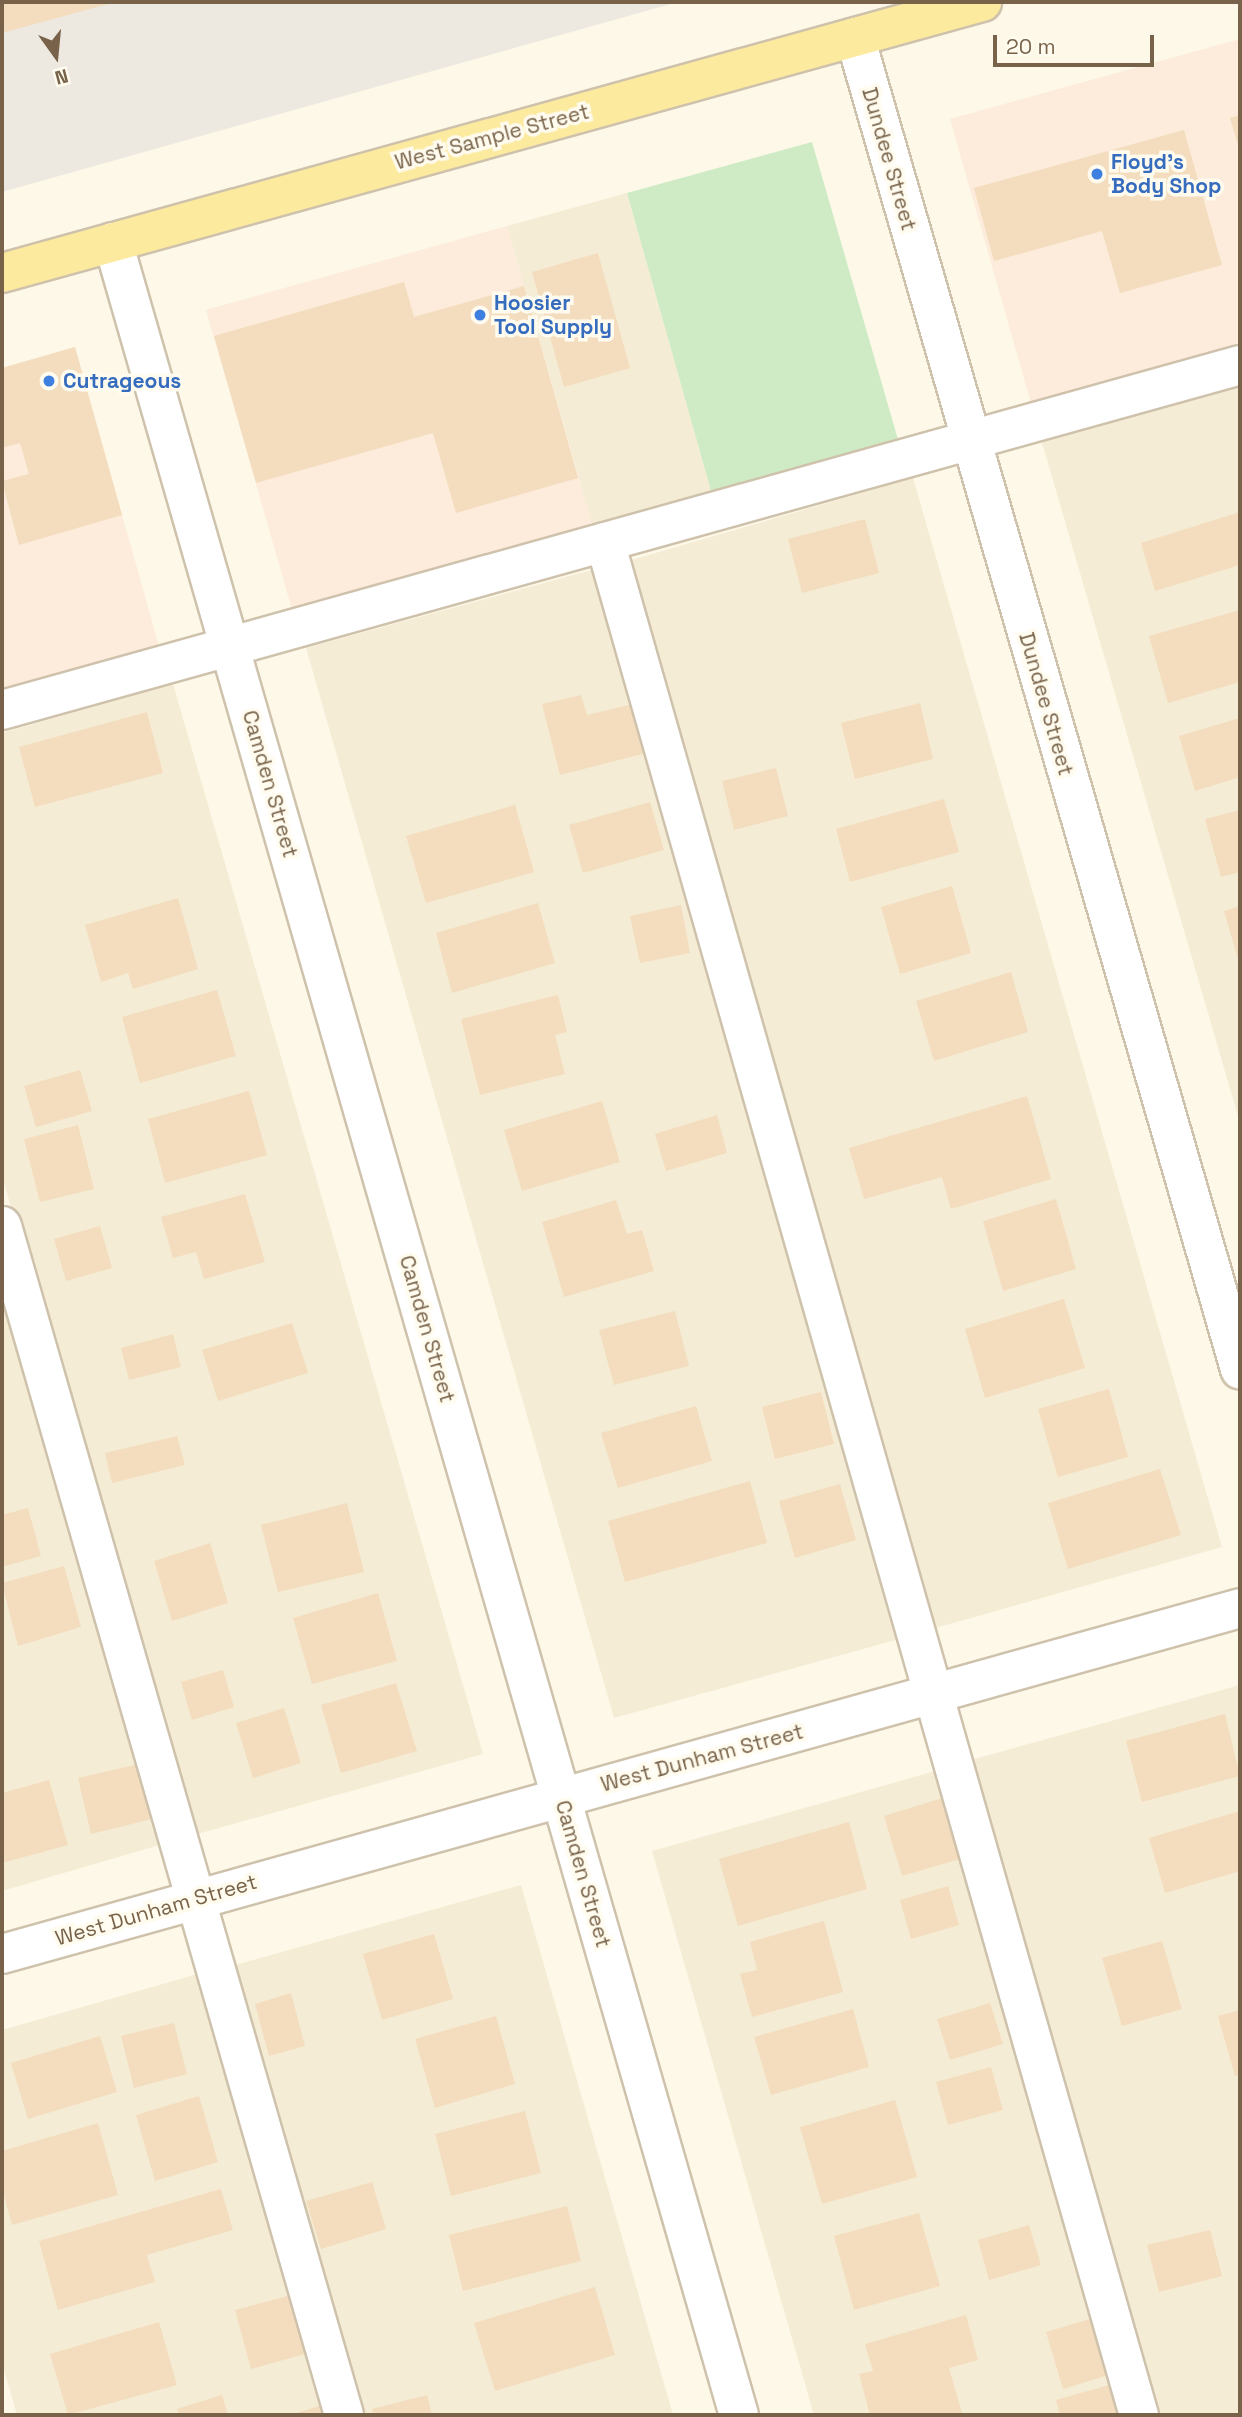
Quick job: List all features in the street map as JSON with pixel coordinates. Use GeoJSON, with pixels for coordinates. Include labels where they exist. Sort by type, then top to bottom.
{"type":"FeatureCollection","features":[{"type":"Feature","properties":{"kind":"main road","name":"West Sample Street"},"geometry":{"type":"LineString","coordinates":[[2,273],[982,2]]}},
{"type":"Feature","properties":{"kind":"street","name":"Dundee Street"},"geometry":{"type":"LineString","coordinates":[[855,37],[968,438],[1240,1369]]}},
{"type":"Feature","properties":{"kind":"street","name":"Camden Street"},"geometry":{"type":"LineString","coordinates":[[113,242],[740,2415]]}},
{"type":"Feature","properties":{"kind":"street"},"geometry":{"type":"LineString","coordinates":[[2,710],[968,438],[1240,365]]}},
{"type":"Feature","properties":{"kind":"street"},"geometry":{"type":"LineString","coordinates":[[605,542],[1139,2415]]}},
{"type":"Feature","properties":{"kind":"street"},"geometry":{"type":"LineString","coordinates":[[2,1226],[192,1900],[344,2415]]}},
{"type":"Feature","properties":{"kind":"street","name":"West Dunham Street"},"geometry":{"type":"LineString","coordinates":[[2,1954],[1240,1608]]}},
{"type":"Feature","properties":{"kind":"shaded area"},"geometry":{"type":"Polygon","coordinates":[[[2,2],[678,2],[2,192],[2,2]]]}},
{"type":"Feature","properties":{"kind":"shaded area"},"geometry":{"type":"Polygon","coordinates":[[[1240,39],[1240,351],[1033,410],[950,119],[1240,39]]]}},
{"type":"Feature","properties":{"kind":"shaded area"},"geometry":{"type":"Polygon","coordinates":[[[627,193],[713,498],[594,532],[507,226],[627,193]]]}},
{"type":"Feature","properties":{"kind":"shaded area"},"geometry":{"type":"Polygon","coordinates":[[[507,226],[594,532],[294,616],[206,310],[507,226]]]}},
{"type":"Feature","properties":{"kind":"shaded area"},"geometry":{"type":"Polygon","coordinates":[[[75,347],[160,650],[2,693],[2,368],[75,347]]]}},
{"type":"Feature","properties":{"kind":"shaded area"},"geometry":{"type":"Polygon","coordinates":[[[1240,385],[1240,1123],[1041,439],[1240,385]]]}},
{"type":"Feature","properties":{"kind":"shaded area"},"geometry":{"type":"Polygon","coordinates":[[[913,478],[1222,1547],[932,1629],[628,561],[913,478]]]}},
{"type":"Feature","properties":{"kind":"shaded area"},"geometry":{"type":"Polygon","coordinates":[[[595,569],[899,1639],[614,1718],[306,648],[595,569]]]}},
{"type":"Feature","properties":{"kind":"shaded area"},"geometry":{"type":"Polygon","coordinates":[[[173,684],[483,1754],[194,1835],[2,1176],[2,733],[173,684]]]}},
{"type":"Feature","properties":{"kind":"shaded area"},"geometry":{"type":"Polygon","coordinates":[[[2,1278],[163,1844],[2,1891],[2,1278]]]}},
{"type":"Feature","properties":{"kind":"shaded area"},"geometry":{"type":"Polygon","coordinates":[[[1240,1685],[1240,2415],[1160,2415],[971,1760],[1240,1685]]]}},
{"type":"Feature","properties":{"kind":"shaded area"},"geometry":{"type":"Polygon","coordinates":[[[939,1770],[1125,2415],[814,2415],[652,1851],[939,1770]]]}},
{"type":"Feature","properties":{"kind":"shaded area"},"geometry":{"type":"Polygon","coordinates":[[[521,1885],[673,2415],[362,2415],[232,1966],[521,1885]]]}},
{"type":"Feature","properties":{"kind":"shaded area"},"geometry":{"type":"Polygon","coordinates":[[[201,1973],[328,2415],[17,2415],[2,2363],[2,2030],[201,1973]]]}},
{"type":"Feature","properties":{"kind":"green space"},"geometry":{"type":"Polygon","coordinates":[[[812,142],[899,443],[713,498],[627,193],[812,142]]]}},
{"type":"Feature","properties":{"kind":"building"},"geometry":{"type":"Polygon","coordinates":[[[2,2],[112,2],[112,3],[2,33],[2,2]]]}},
{"type":"Feature","properties":{"kind":"building"},"geometry":{"type":"Polygon","coordinates":[[[1240,115],[1240,151],[1230,118],[1240,115]]]}},
{"type":"Feature","properties":{"kind":"building"},"geometry":{"type":"Polygon","coordinates":[[[1184,130],[1222,265],[1120,293],[1102,231],[994,261],[974,188],[1184,130]]]}},
{"type":"Feature","properties":{"kind":"building"},"geometry":{"type":"Polygon","coordinates":[[[598,253],[630,368],[564,387],[532,272],[598,253]]]}},
{"type":"Feature","properties":{"kind":"building"},"geometry":{"type":"Polygon","coordinates":[[[404,282],[414,317],[524,286],[578,478],[456,513],[433,433],[256,483],[214,336],[404,282]]]}},
{"type":"Feature","properties":{"kind":"building"},"geometry":{"type":"Polygon","coordinates":[[[75,347],[122,515],[19,545],[2,481],[29,474],[20,443],[2,448],[2,368],[75,347]]]}},
{"type":"Feature","properties":{"kind":"building"},"geometry":{"type":"Polygon","coordinates":[[[1240,512],[1240,565],[1155,591],[1141,543],[1240,512]]]}},
{"type":"Feature","properties":{"kind":"building"},"geometry":{"type":"Polygon","coordinates":[[[865,519],[879,573],[802,593],[788,539],[865,519]]]}},
{"type":"Feature","properties":{"kind":"building"},"geometry":{"type":"Polygon","coordinates":[[[1240,610],[1240,682],[1168,703],[1149,636],[1240,610]]]}},
{"type":"Feature","properties":{"kind":"building"},"geometry":{"type":"Polygon","coordinates":[[[581,695],[587,715],[633,704],[646,753],[560,775],[542,704],[581,695]]]}},
{"type":"Feature","properties":{"kind":"building"},"geometry":{"type":"Polygon","coordinates":[[[920,703],[933,759],[855,779],[841,723],[920,703]]]}},
{"type":"Feature","properties":{"kind":"building"},"geometry":{"type":"Polygon","coordinates":[[[147,712],[163,773],[35,807],[19,747],[147,712]]]}},
{"type":"Feature","properties":{"kind":"building"},"geometry":{"type":"Polygon","coordinates":[[[1240,718],[1240,777],[1195,791],[1179,736],[1240,718]]]}},
{"type":"Feature","properties":{"kind":"building"},"geometry":{"type":"Polygon","coordinates":[[[776,768],[788,816],[734,830],[722,781],[776,768]]]}},
{"type":"Feature","properties":{"kind":"building"},"geometry":{"type":"Polygon","coordinates":[[[944,799],[959,852],[850,882],[836,829],[944,799]]]}},
{"type":"Feature","properties":{"kind":"building"},"geometry":{"type":"Polygon","coordinates":[[[650,802],[664,850],[583,873],[569,825],[650,802]]]}},
{"type":"Feature","properties":{"kind":"building"},"geometry":{"type":"Polygon","coordinates":[[[515,805],[534,872],[426,903],[406,836],[515,805]]]}},
{"type":"Feature","properties":{"kind":"building"},"geometry":{"type":"Polygon","coordinates":[[[1240,810],[1240,872],[1221,877],[1205,819],[1240,810]]]}},
{"type":"Feature","properties":{"kind":"building"},"geometry":{"type":"Polygon","coordinates":[[[952,886],[971,953],[900,974],[881,907],[952,886]]]}},
{"type":"Feature","properties":{"kind":"building"},"geometry":{"type":"Polygon","coordinates":[[[178,898],[198,969],[133,989],[128,973],[101,982],[85,925],[178,898]]]}},
{"type":"Feature","properties":{"kind":"building"},"geometry":{"type":"Polygon","coordinates":[[[538,903],[555,963],[452,993],[436,933],[538,903]]]}},
{"type":"Feature","properties":{"kind":"building"},"geometry":{"type":"Polygon","coordinates":[[[681,905],[690,953],[640,963],[630,916],[681,905]]]}},
{"type":"Feature","properties":{"kind":"building"},"geometry":{"type":"Polygon","coordinates":[[[1240,906],[1240,966],[1224,911],[1240,906]]]}},
{"type":"Feature","properties":{"kind":"building"},"geometry":{"type":"Polygon","coordinates":[[[1011,972],[1028,1032],[934,1061],[916,1001],[1011,972]]]}},
{"type":"Feature","properties":{"kind":"building"},"geometry":{"type":"Polygon","coordinates":[[[217,990],[236,1056],[140,1083],[122,1017],[217,990]]]}},
{"type":"Feature","properties":{"kind":"building"},"geometry":{"type":"Polygon","coordinates":[[[558,995],[567,1032],[555,1035],[565,1074],[480,1095],[461,1019],[558,995]]]}},
{"type":"Feature","properties":{"kind":"building"},"geometry":{"type":"Polygon","coordinates":[[[80,1070],[92,1111],[36,1127],[24,1086],[80,1070]]]}},
{"type":"Feature","properties":{"kind":"building"},"geometry":{"type":"Polygon","coordinates":[[[249,1091],[267,1155],[165,1183],[148,1119],[249,1091]]]}},
{"type":"Feature","properties":{"kind":"building"},"geometry":{"type":"Polygon","coordinates":[[[1027,1096],[1051,1179],[951,1209],[942,1177],[864,1199],[849,1148],[1027,1096]]]}},
{"type":"Feature","properties":{"kind":"building"},"geometry":{"type":"Polygon","coordinates":[[[602,1101],[620,1162],[522,1191],[504,1130],[602,1101]]]}},
{"type":"Feature","properties":{"kind":"building"},"geometry":{"type":"Polygon","coordinates":[[[717,1115],[727,1153],[666,1171],[655,1134],[717,1115]]]}},
{"type":"Feature","properties":{"kind":"building"},"geometry":{"type":"Polygon","coordinates":[[[78,1125],[94,1189],[40,1202],[24,1139],[78,1125]]]}},
{"type":"Feature","properties":{"kind":"building"},"geometry":{"type":"Polygon","coordinates":[[[245,1194],[265,1262],[204,1279],[196,1252],[173,1258],[161,1217],[245,1194]]]}},
{"type":"Feature","properties":{"kind":"building"},"geometry":{"type":"Polygon","coordinates":[[[1056,1199],[1076,1269],[1003,1291],[983,1221],[1056,1199]]]}},
{"type":"Feature","properties":{"kind":"building"},"geometry":{"type":"Polygon","coordinates":[[[616,1200],[627,1234],[642,1230],[654,1271],[564,1297],[542,1222],[616,1200]]]}},
{"type":"Feature","properties":{"kind":"building"},"geometry":{"type":"Polygon","coordinates":[[[100,1226],[112,1268],[66,1281],[54,1239],[100,1226]]]}},
{"type":"Feature","properties":{"kind":"building"},"geometry":{"type":"Polygon","coordinates":[[[1064,1299],[1085,1368],[985,1398],[965,1329],[1064,1299]]]}},
{"type":"Feature","properties":{"kind":"building"},"geometry":{"type":"Polygon","coordinates":[[[675,1311],[689,1366],[614,1385],[599,1330],[675,1311]]]}},
{"type":"Feature","properties":{"kind":"building"},"geometry":{"type":"Polygon","coordinates":[[[292,1323],[308,1373],[218,1401],[202,1350],[292,1323]]]}},
{"type":"Feature","properties":{"kind":"building"},"geometry":{"type":"Polygon","coordinates":[[[173,1334],[181,1367],[129,1380],[121,1348],[173,1334]]]}},
{"type":"Feature","properties":{"kind":"building"},"geometry":{"type":"Polygon","coordinates":[[[1109,1389],[1128,1457],[1058,1477],[1038,1409],[1109,1389]]]}},
{"type":"Feature","properties":{"kind":"building"},"geometry":{"type":"Polygon","coordinates":[[[821,1392],[834,1444],[775,1459],[762,1407],[821,1392]]]}},
{"type":"Feature","properties":{"kind":"building"},"geometry":{"type":"Polygon","coordinates":[[[696,1406],[712,1461],[618,1488],[601,1433],[696,1406]]]}},
{"type":"Feature","properties":{"kind":"building"},"geometry":{"type":"Polygon","coordinates":[[[177,1436],[185,1465],[112,1483],[105,1453],[177,1436]]]}},
{"type":"Feature","properties":{"kind":"building"},"geometry":{"type":"Polygon","coordinates":[[[1160,1469],[1181,1535],[1068,1569],[1048,1503],[1160,1469]]]}},
{"type":"Feature","properties":{"kind":"building"},"geometry":{"type":"Polygon","coordinates":[[[750,1481],[767,1543],[625,1582],[608,1521],[750,1481]]]}},
{"type":"Feature","properties":{"kind":"building"},"geometry":{"type":"Polygon","coordinates":[[[840,1484],[856,1540],[795,1558],[779,1501],[840,1484]]]}},
{"type":"Feature","properties":{"kind":"building"},"geometry":{"type":"Polygon","coordinates":[[[347,1503],[364,1572],[278,1592],[261,1525],[347,1503]]]}},
{"type":"Feature","properties":{"kind":"building"},"geometry":{"type":"Polygon","coordinates":[[[28,1508],[41,1556],[2,1567],[2,1515],[28,1508]]]}},
{"type":"Feature","properties":{"kind":"building"},"geometry":{"type":"Polygon","coordinates":[[[210,1543],[228,1603],[172,1621],[154,1561],[210,1543]]]}},
{"type":"Feature","properties":{"kind":"building"},"geometry":{"type":"Polygon","coordinates":[[[64,1566],[81,1627],[18,1646],[2,1583],[64,1566]]]}},
{"type":"Feature","properties":{"kind":"building"},"geometry":{"type":"Polygon","coordinates":[[[378,1593],[397,1661],[312,1684],[293,1618],[378,1593]]]}},
{"type":"Feature","properties":{"kind":"building"},"geometry":{"type":"Polygon","coordinates":[[[223,1670],[234,1707],[192,1720],[181,1682],[223,1670]]]}},
{"type":"Feature","properties":{"kind":"building"},"geometry":{"type":"Polygon","coordinates":[[[396,1683],[417,1751],[341,1773],[321,1705],[396,1683]]]}},
{"type":"Feature","properties":{"kind":"building"},"geometry":{"type":"Polygon","coordinates":[[[284,1708],[301,1763],[253,1778],[236,1723],[284,1708]]]}},
{"type":"Feature","properties":{"kind":"building"},"geometry":{"type":"Polygon","coordinates":[[[1225,1714],[1240,1776],[1142,1802],[1126,1741],[1225,1714]]]}},
{"type":"Feature","properties":{"kind":"building"},"geometry":{"type":"Polygon","coordinates":[[[139,1764],[152,1819],[91,1834],[78,1778],[139,1764]]]}},
{"type":"Feature","properties":{"kind":"building"},"geometry":{"type":"Polygon","coordinates":[[[49,1780],[68,1845],[2,1863],[2,1793],[49,1780]]]}},
{"type":"Feature","properties":{"kind":"building"},"geometry":{"type":"Polygon","coordinates":[[[949,1796],[967,1857],[902,1876],[884,1816],[949,1796]]]}},
{"type":"Feature","properties":{"kind":"building"},"geometry":{"type":"Polygon","coordinates":[[[1240,1811],[1240,1871],[1165,1893],[1149,1838],[1240,1811]]]}},
{"type":"Feature","properties":{"kind":"building"},"geometry":{"type":"Polygon","coordinates":[[[849,1822],[867,1889],[738,1926],[719,1859],[849,1822]]]}},
{"type":"Feature","properties":{"kind":"building"},"geometry":{"type":"Polygon","coordinates":[[[948,1886],[959,1925],[911,1939],[900,1900],[948,1886]]]}},
{"type":"Feature","properties":{"kind":"building"},"geometry":{"type":"Polygon","coordinates":[[[824,1921],[843,1992],[752,2017],[740,1974],[757,1970],[750,1942],[824,1921]]]}},
{"type":"Feature","properties":{"kind":"building"},"geometry":{"type":"Polygon","coordinates":[[[434,1934],[453,1999],[382,2020],[363,1954],[434,1934]]]}},
{"type":"Feature","properties":{"kind":"building"},"geometry":{"type":"Polygon","coordinates":[[[1162,1941],[1182,2009],[1122,2026],[1102,1958],[1162,1941]]]}},
{"type":"Feature","properties":{"kind":"building"},"geometry":{"type":"Polygon","coordinates":[[[291,1993],[305,2046],[269,2056],[255,2004],[291,1993]]]}},
{"type":"Feature","properties":{"kind":"building"},"geometry":{"type":"Polygon","coordinates":[[[990,2003],[1003,2044],[950,2060],[937,2019],[990,2003]]]}},
{"type":"Feature","properties":{"kind":"building"},"geometry":{"type":"Polygon","coordinates":[[[853,2009],[869,2067],[771,2095],[754,2037],[853,2009]]]}},
{"type":"Feature","properties":{"kind":"building"},"geometry":{"type":"Polygon","coordinates":[[[1240,2010],[1240,2075],[1235,2076],[1218,2016],[1240,2010]]]}},
{"type":"Feature","properties":{"kind":"building"},"geometry":{"type":"Polygon","coordinates":[[[496,2016],[515,2084],[435,2108],[415,2039],[496,2016]]]}},
{"type":"Feature","properties":{"kind":"building"},"geometry":{"type":"Polygon","coordinates":[[[174,2023],[187,2074],[134,2088],[121,2036],[174,2023]]]}},
{"type":"Feature","properties":{"kind":"building"},"geometry":{"type":"Polygon","coordinates":[[[100,2036],[117,2092],[28,2119],[11,2063],[100,2036]]]}},
{"type":"Feature","properties":{"kind":"building"},"geometry":{"type":"Polygon","coordinates":[[[991,2067],[1003,2110],[948,2125],[936,2082],[991,2067]]]}},
{"type":"Feature","properties":{"kind":"building"},"geometry":{"type":"Polygon","coordinates":[[[199,2096],[218,2162],[155,2181],[136,2115],[199,2096]]]}},
{"type":"Feature","properties":{"kind":"building"},"geometry":{"type":"Polygon","coordinates":[[[895,2100],[917,2177],[822,2204],[800,2127],[895,2100]]]}},
{"type":"Feature","properties":{"kind":"building"},"geometry":{"type":"Polygon","coordinates":[[[525,2111],[541,2173],[451,2196],[435,2134],[525,2111]]]}},
{"type":"Feature","properties":{"kind":"building"},"geometry":{"type":"Polygon","coordinates":[[[98,2123],[118,2195],[12,2225],[2,2188],[2,2151],[98,2123]]]}},
{"type":"Feature","properties":{"kind":"building"},"geometry":{"type":"Polygon","coordinates":[[[372,2182],[386,2229],[321,2249],[306,2201],[372,2182]]]}},
{"type":"Feature","properties":{"kind":"building"},"geometry":{"type":"Polygon","coordinates":[[[221,2189],[233,2230],[147,2255],[155,2282],[58,2310],[39,2241],[221,2189]]]}},
{"type":"Feature","properties":{"kind":"building"},"geometry":{"type":"Polygon","coordinates":[[[567,2206],[581,2261],[463,2291],[449,2235],[567,2206]]]}},
{"type":"Feature","properties":{"kind":"building"},"geometry":{"type":"Polygon","coordinates":[[[919,2213],[940,2286],[854,2310],[834,2236],[919,2213]]]}},
{"type":"Feature","properties":{"kind":"building"},"geometry":{"type":"Polygon","coordinates":[[[1029,2225],[1041,2265],[989,2280],[978,2240],[1029,2225]]]}},
{"type":"Feature","properties":{"kind":"building"},"geometry":{"type":"Polygon","coordinates":[[[1210,2230],[1222,2276],[1159,2292],[1147,2245],[1210,2230]]]}},
{"type":"Feature","properties":{"kind":"building"},"geometry":{"type":"Polygon","coordinates":[[[595,2287],[615,2355],[495,2391],[474,2323],[595,2287]]]}},
{"type":"Feature","properties":{"kind":"building"},"geometry":{"type":"Polygon","coordinates":[[[295,2294],[312,2352],[251,2369],[235,2310],[295,2294]]]}},
{"type":"Feature","properties":{"kind":"building"},"geometry":{"type":"Polygon","coordinates":[[[966,2315],[978,2360],[949,2368],[962,2413],[870,2415],[859,2374],[873,2371],[865,2344],[966,2315]]]}},
{"type":"Feature","properties":{"kind":"building"},"geometry":{"type":"Polygon","coordinates":[[[1097,2317],[1115,2373],[1063,2389],[1046,2332],[1097,2317]]]}},
{"type":"Feature","properties":{"kind":"building"},"geometry":{"type":"Polygon","coordinates":[[[159,2322],[177,2385],[68,2415],[50,2354],[159,2322]]]}},
{"type":"Feature","properties":{"kind":"building"},"geometry":{"type":"Polygon","coordinates":[[[1116,2383],[1125,2415],[1060,2415],[1056,2400],[1116,2383]]]}},
{"type":"Feature","properties":{"kind":"building"},"geometry":{"type":"Polygon","coordinates":[[[222,2395],[228,2415],[179,2415],[177,2409],[222,2395]]]}},
{"type":"Feature","properties":{"kind":"building"},"geometry":{"type":"Polygon","coordinates":[[[427,2395],[432,2415],[374,2415],[372,2409],[427,2395]]]}},
{"type":"Feature","properties":{"kind":"building"},"geometry":{"type":"Polygon","coordinates":[[[326,2404],[330,2415],[290,2415],[326,2404]]]}},
{"type":"Feature","properties":{"kind":"place","name":"Floyd's Body Shop"},"geometry":{"type":"Point","coordinates":[1097,174]}},
{"type":"Feature","properties":{"kind":"place","name":"Hoosier Tool Supply"},"geometry":{"type":"Point","coordinates":[480,315]}},
{"type":"Feature","properties":{"kind":"place","name":"Cutrageous"},"geometry":{"type":"Point","coordinates":[49,381]}}]}
